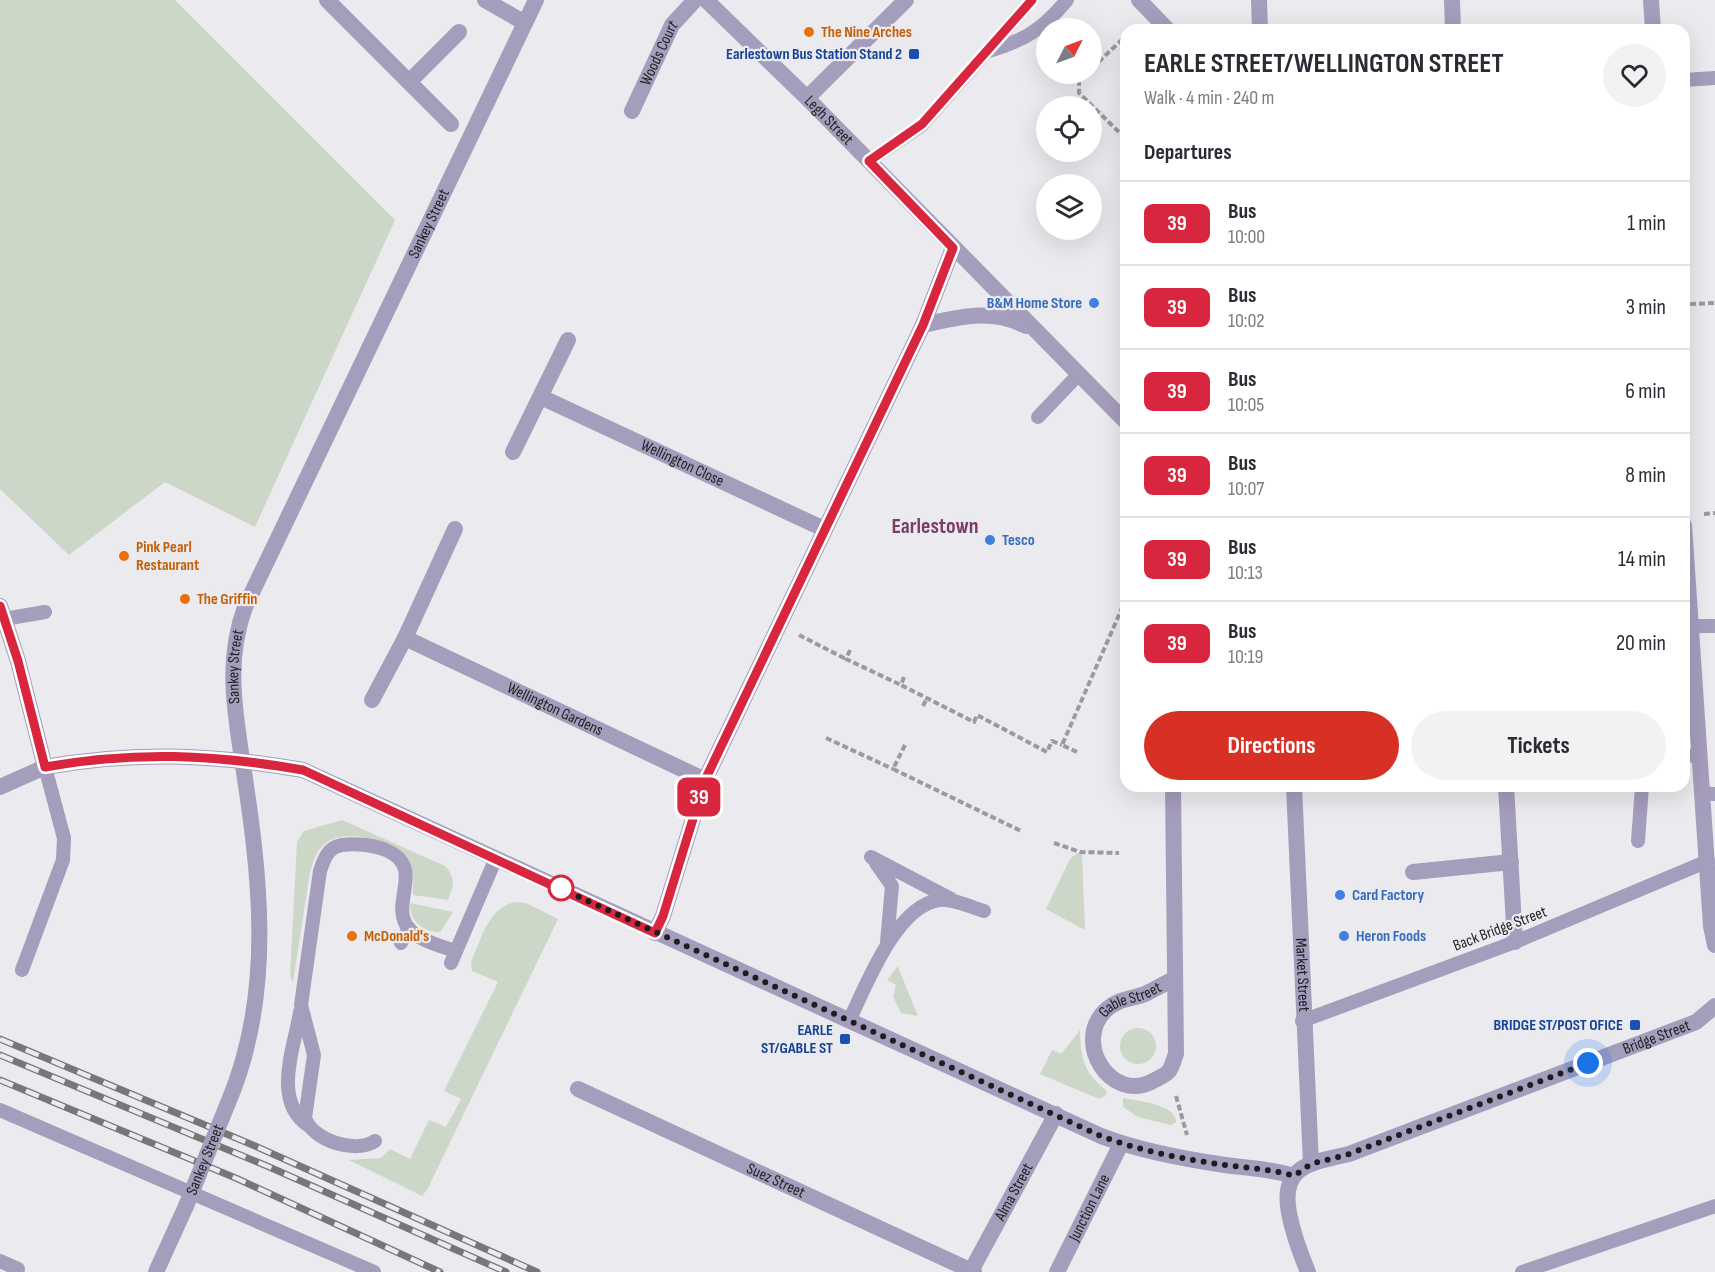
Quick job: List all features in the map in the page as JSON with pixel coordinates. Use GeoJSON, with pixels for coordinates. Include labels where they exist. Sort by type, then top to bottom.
{"type":"FeatureCollection","features":[{"type":"Feature","properties":{"kind":"street"},"geometry":{"type":"LineString","coordinates":[[327,0],[451,124]]}},
{"type":"Feature","properties":{"kind":"street"},"geometry":{"type":"LineString","coordinates":[[485,0],[525,23]]}},
{"type":"Feature","properties":{"kind":"street","name":"Sankey Street"},"geometry":{"type":"LineString","coordinates":[[156,1272],[186,1206],[246,1058],[256,1001],[261,943],[253,825],[231,674],[233,648],[245,607],[536,0]]}},
{"type":"Feature","properties":{"kind":"street","name":"Woods Court"},"geometry":{"type":"LineString","coordinates":[[632,111],[672,25],[695,0]]}},
{"type":"Feature","properties":{"kind":"street","name":"Legh Street"},"geometry":{"type":"LineString","coordinates":[[706,0],[807,98],[1120,416]]}},
{"type":"Feature","properties":{"kind":"street"},"geometry":{"type":"LineString","coordinates":[[807,98],[906,0]]}},
{"type":"Feature","properties":{"kind":"street"},"geometry":{"type":"LineString","coordinates":[[1139,0],[1162,24]]}},
{"type":"Feature","properties":{"kind":"street"},"geometry":{"type":"LineString","coordinates":[[1259,0],[1260,24]]}},
{"type":"Feature","properties":{"kind":"street"},"geometry":{"type":"LineString","coordinates":[[1452,0],[1453,24]]}},
{"type":"Feature","properties":{"kind":"street"},"geometry":{"type":"LineString","coordinates":[[1651,0],[1653,24]]}},
{"type":"Feature","properties":{"kind":"street"},"geometry":{"type":"LineString","coordinates":[[409,82],[459,32]]}},
{"type":"Feature","properties":{"kind":"street"},"geometry":{"type":"LineString","coordinates":[[655,933],[663,916],[705,780],[923,325],[953,248]]}},
{"type":"Feature","properties":{"kind":"street"},"geometry":{"type":"LineString","coordinates":[[923,325],[969,314],[986,314],[1010,318],[1038,333]]}},
{"type":"Feature","properties":{"kind":"street"},"geometry":{"type":"LineString","coordinates":[[513,452],[568,340]]}},
{"type":"Feature","properties":{"kind":"street","name":"Wellington Close"},"geometry":{"type":"LineString","coordinates":[[541,397],[824,529]]}},
{"type":"Feature","properties":{"kind":"street"},"geometry":{"type":"LineString","coordinates":[[372,700],[405,638],[455,530]]}},
{"type":"Feature","properties":{"kind":"street"},"geometry":{"type":"LineString","coordinates":[[1690,612],[1692,756],[1709,793],[1707,861],[1715,945]]}},
{"type":"Feature","properties":{"kind":"street"},"geometry":{"type":"LineString","coordinates":[[2,613],[45,767]]}},
{"type":"Feature","properties":{"kind":"street","name":"Wellington Gardens"},"geometry":{"type":"LineString","coordinates":[[405,638],[705,780]]}},
{"type":"Feature","properties":{"kind":"street"},"geometry":{"type":"LineString","coordinates":[[0,787],[45,767],[99,757],[189,755],[242,759],[303,770],[655,933],[1121,1144],[1187,1158],[1278,1171],[1294,1176],[1286,1194],[1293,1230],[1308,1272]]}},
{"type":"Feature","properties":{"kind":"street","name":"Gable Street"},"geometry":{"type":"LineString","coordinates":[[1173,792],[1176,1054],[1169,1072],[1144,1086],[1120,1084],[1101,1068],[1094,1055],[1092,1042],[1094,1029],[1108,1008],[1174,979]]}},
{"type":"Feature","properties":{"kind":"street","name":"Market Street"},"geometry":{"type":"LineString","coordinates":[[1294,792],[1302,1021],[1311,1164]]}},
{"type":"Feature","properties":{"kind":"street"},"geometry":{"type":"LineString","coordinates":[[1506,792],[1515,942]]}},
{"type":"Feature","properties":{"kind":"street"},"geometry":{"type":"LineString","coordinates":[[1413,872],[1510,862]]}},
{"type":"Feature","properties":{"kind":"street","name":"Bridge Street"},"geometry":{"type":"LineString","coordinates":[[1294,1176],[1311,1164],[1349,1154],[1696,1022],[1715,1006]]}},
{"type":"Feature","properties":{"kind":"street","name":"Suez Street"},"geometry":{"type":"LineString","coordinates":[[578,1089],[972,1271]]}},
{"type":"Feature","properties":{"kind":"street","name":"Alma Street"},"geometry":{"type":"LineString","coordinates":[[972,1271],[1056,1114]]}},
{"type":"Feature","properties":{"kind":"street","name":"Junction Lane"},"geometry":{"type":"LineString","coordinates":[[1056,1272],[1121,1144]]}},
{"type":"Feature","properties":{"kind":"lane"},"geometry":{"type":"LineString","coordinates":[[869,161],[922,124],[1032,0]]}},
{"type":"Feature","properties":{"kind":"lane"},"geometry":{"type":"LineString","coordinates":[[989,51],[1023,40],[1049,21],[1067,0]]}},
{"type":"Feature","properties":{"kind":"lane"},"geometry":{"type":"LineString","coordinates":[[1690,80],[1715,78]]}},
{"type":"Feature","properties":{"kind":"lane"},"geometry":{"type":"LineString","coordinates":[[1038,417],[1078,375]]}},
{"type":"Feature","properties":{"kind":"lane"},"geometry":{"type":"LineString","coordinates":[[2,613],[45,612]]}},
{"type":"Feature","properties":{"kind":"lane"},"geometry":{"type":"LineString","coordinates":[[1691,626],[1715,626]]}},
{"type":"Feature","properties":{"kind":"lane"},"geometry":{"type":"LineString","coordinates":[[22,970],[63,860],[64,838],[45,767]]}},
{"type":"Feature","properties":{"kind":"lane"},"geometry":{"type":"LineString","coordinates":[[1638,841],[1642,792]]}},
{"type":"Feature","properties":{"kind":"lane"},"geometry":{"type":"LineString","coordinates":[[375,1141],[365,1148],[346,1146],[310,1127],[295,1112],[288,1083],[320,871],[328,852],[336,846],[379,846],[399,856],[406,876],[402,909],[409,928],[453,957],[496,858]]}},
{"type":"Feature","properties":{"kind":"lane"},"geometry":{"type":"LineString","coordinates":[[887,942],[892,886],[886,874],[871,857],[954,901],[984,911]]}},
{"type":"Feature","properties":{"kind":"lane","name":"Back Bridge Street"},"geometry":{"type":"LineString","coordinates":[[1302,1021],[1515,942],[1707,861]]}},
{"type":"Feature","properties":{"kind":"lane"},"geometry":{"type":"LineString","coordinates":[[849,1021],[887,942],[918,909],[940,899],[954,901]]}},
{"type":"Feature","properties":{"kind":"lane"},"geometry":{"type":"LineString","coordinates":[[401,943],[409,928]]}},
{"type":"Feature","properties":{"kind":"lane"},"geometry":{"type":"LineString","coordinates":[[301,1005],[314,1056],[306,1107],[306,1118],[310,1127]]}},
{"type":"Feature","properties":{"kind":"lane"},"geometry":{"type":"LineString","coordinates":[[0,1110],[374,1272]]}},
{"type":"Feature","properties":{"kind":"lane"},"geometry":{"type":"LineString","coordinates":[[1522,1272],[1715,1206]]}},
{"type":"Feature","properties":{"kind":"lane"},"geometry":{"type":"LineString","coordinates":[[0,1261],[18,1269]]}},
{"type":"Feature","properties":{"kind":"path"},"geometry":{"type":"LineString","coordinates":[[1102,59],[1120,42]]}},
{"type":"Feature","properties":{"kind":"path"},"geometry":{"type":"LineString","coordinates":[[1079,84],[1079,93],[1120,133]]}},
{"type":"Feature","properties":{"kind":"path"},"geometry":{"type":"LineString","coordinates":[[1690,304],[1715,303]]}},
{"type":"Feature","properties":{"kind":"path"},"geometry":{"type":"LineString","coordinates":[[1703,514],[1715,513]]}},
{"type":"Feature","properties":{"kind":"path"},"geometry":{"type":"LineString","coordinates":[[1062,745],[1120,613]]}},
{"type":"Feature","properties":{"kind":"path"},"geometry":{"type":"LineString","coordinates":[[780,626],[974,722],[977,716],[1047,752],[1052,741],[1077,752]]}},
{"type":"Feature","properties":{"kind":"path"},"geometry":{"type":"LineString","coordinates":[[846,658],[850,650]]}},
{"type":"Feature","properties":{"kind":"path"},"geometry":{"type":"LineString","coordinates":[[900,684],[904,677]]}},
{"type":"Feature","properties":{"kind":"path"},"geometry":{"type":"LineString","coordinates":[[923,706],[927,698]]}},
{"type":"Feature","properties":{"kind":"path"},"geometry":{"type":"LineString","coordinates":[[826,738],[1021,831]]}},
{"type":"Feature","properties":{"kind":"path"},"geometry":{"type":"LineString","coordinates":[[893,769],[905,745]]}},
{"type":"Feature","properties":{"kind":"path"},"geometry":{"type":"LineString","coordinates":[[1054,843],[1080,852],[1119,853]]}},
{"type":"Feature","properties":{"kind":"path"},"geometry":{"type":"LineString","coordinates":[[1169,1072],[1187,1131],[1187,1158]]}},
{"type":"Feature","properties":{"kind":"green space"},"geometry":{"type":"Polygon","coordinates":[[[0,0],[175,0],[395,220],[255,527],[165,482],[69,555],[0,489],[0,0]]]}},
{"type":"Feature","properties":{"kind":"green space"},"geometry":{"type":"Polygon","coordinates":[[[342,820],[445,866],[451,875],[452,890],[448,900],[413,895],[413,874],[410,862],[396,848],[361,837],[349,836],[329,841],[319,850],[310,872],[293,982],[290,976],[297,842],[304,831],[342,820]]]}},
{"type":"Feature","properties":{"kind":"green space"},"geometry":{"type":"Polygon","coordinates":[[[1077,853],[1082,854],[1085,930],[1046,909],[1070,859],[1077,853]]]}},
{"type":"Feature","properties":{"kind":"green space"},"geometry":{"type":"Polygon","coordinates":[[[517,902],[526,903],[558,919],[427,1190],[422,1196],[349,1160],[381,1158],[390,1149],[410,1159],[429,1120],[446,1127],[461,1099],[444,1091],[498,982],[472,971],[471,962],[487,925],[493,917],[507,905],[517,902]]]}},
{"type":"Feature","properties":{"kind":"green space"},"geometry":{"type":"Polygon","coordinates":[[[410,903],[453,912],[440,932],[434,932],[423,928],[415,921],[410,903]]]}},
{"type":"Feature","properties":{"kind":"green space"},"geometry":{"type":"Polygon","coordinates":[[[898,966],[918,1016],[901,1013],[893,997],[896,985],[887,980],[898,966]]]}},
{"type":"Feature","properties":{"kind":"green space"},"geometry":{"type":"Polygon","coordinates":[[[1138,1028],[1151,1033],[1156,1046],[1151,1059],[1138,1064],[1125,1059],[1120,1046],[1125,1033],[1138,1028]]]}},
{"type":"Feature","properties":{"kind":"green space"},"geometry":{"type":"Polygon","coordinates":[[[1080,1030],[1081,1050],[1085,1065],[1107,1091],[1106,1095],[1099,1099],[1040,1074],[1052,1050],[1061,1054],[1080,1030]]]}},
{"type":"Feature","properties":{"kind":"green space"},"geometry":{"type":"Polygon","coordinates":[[[1123,1098],[1163,1107],[1170,1111],[1176,1122],[1171,1125],[1138,1117],[1123,1107],[1123,1098]]]}},
{"type":"Feature","properties":{"kind":"railway"},"geometry":{"type":"LineString","coordinates":[[0,1039],[255,1146],[537,1272]]}},
{"type":"Feature","properties":{"kind":"railway"},"geometry":{"type":"LineString","coordinates":[[0,1055],[267,1166],[506,1272]]}},
{"type":"Feature","properties":{"kind":"railway"},"geometry":{"type":"LineString","coordinates":[[0,1080],[238,1179],[440,1272]]}},
{"type":"Feature","properties":{"kind":"bus line","name":"39"},"geometry":{"type":"LineString","coordinates":[[0,606],[18,661],[45,767],[99,757],[189,755],[242,759],[303,770],[338,784],[655,933],[663,916],[705,780],[923,325],[953,248],[869,161],[922,124],[1032,0]]}},
{"type":"Feature","properties":{"kind":"place","name":"The Nine Arches"},"geometry":{"type":"Point","coordinates":[809,32]}},
{"type":"Feature","properties":{"kind":"place","name":"Earlestown Bus Station Stand 2"},"geometry":{"type":"Point","coordinates":[914,54]}},
{"type":"Feature","properties":{"kind":"place","name":"B&M Home Store"},"geometry":{"type":"Point","coordinates":[1094,303]}},
{"type":"Feature","properties":{"kind":"place","name":"Tesco"},"geometry":{"type":"Point","coordinates":[990,540]}},
{"type":"Feature","properties":{"kind":"place","name":"Pink Pearl Restaurant"},"geometry":{"type":"Point","coordinates":[124,556]}},
{"type":"Feature","properties":{"kind":"place","name":"The Griffin"},"geometry":{"type":"Point","coordinates":[185,599]}},
{"type":"Feature","properties":{"kind":"place","name":"Card Factory"},"geometry":{"type":"Point","coordinates":[1340,895]}},
{"type":"Feature","properties":{"kind":"place","name":"McDonald's"},"geometry":{"type":"Point","coordinates":[352,936]}},
{"type":"Feature","properties":{"kind":"place","name":"Heron Foods"},"geometry":{"type":"Point","coordinates":[1344,936]}},
{"type":"Feature","properties":{"kind":"place","name":"BRIDGE ST/POST OFICE"},"geometry":{"type":"Point","coordinates":[1635,1025]}},
{"type":"Feature","properties":{"kind":"place","name":"EARLE ST/GABLE ST"},"geometry":{"type":"Point","coordinates":[845,1039]}},
{"type":"Feature","properties":{"kind":"district","name":"Earlestown"},"geometry":{"type":"Point","coordinates":[935,526]}},
{"type":"Feature","properties":{"kind":"route"},"geometry":{"type":"LineString","coordinates":[[561,888],[555,886],[1101,1136],[1121,1144],[1223,1165],[1278,1171],[1294,1176],[1311,1164],[1349,1154],[1588,1063]]}}]}
